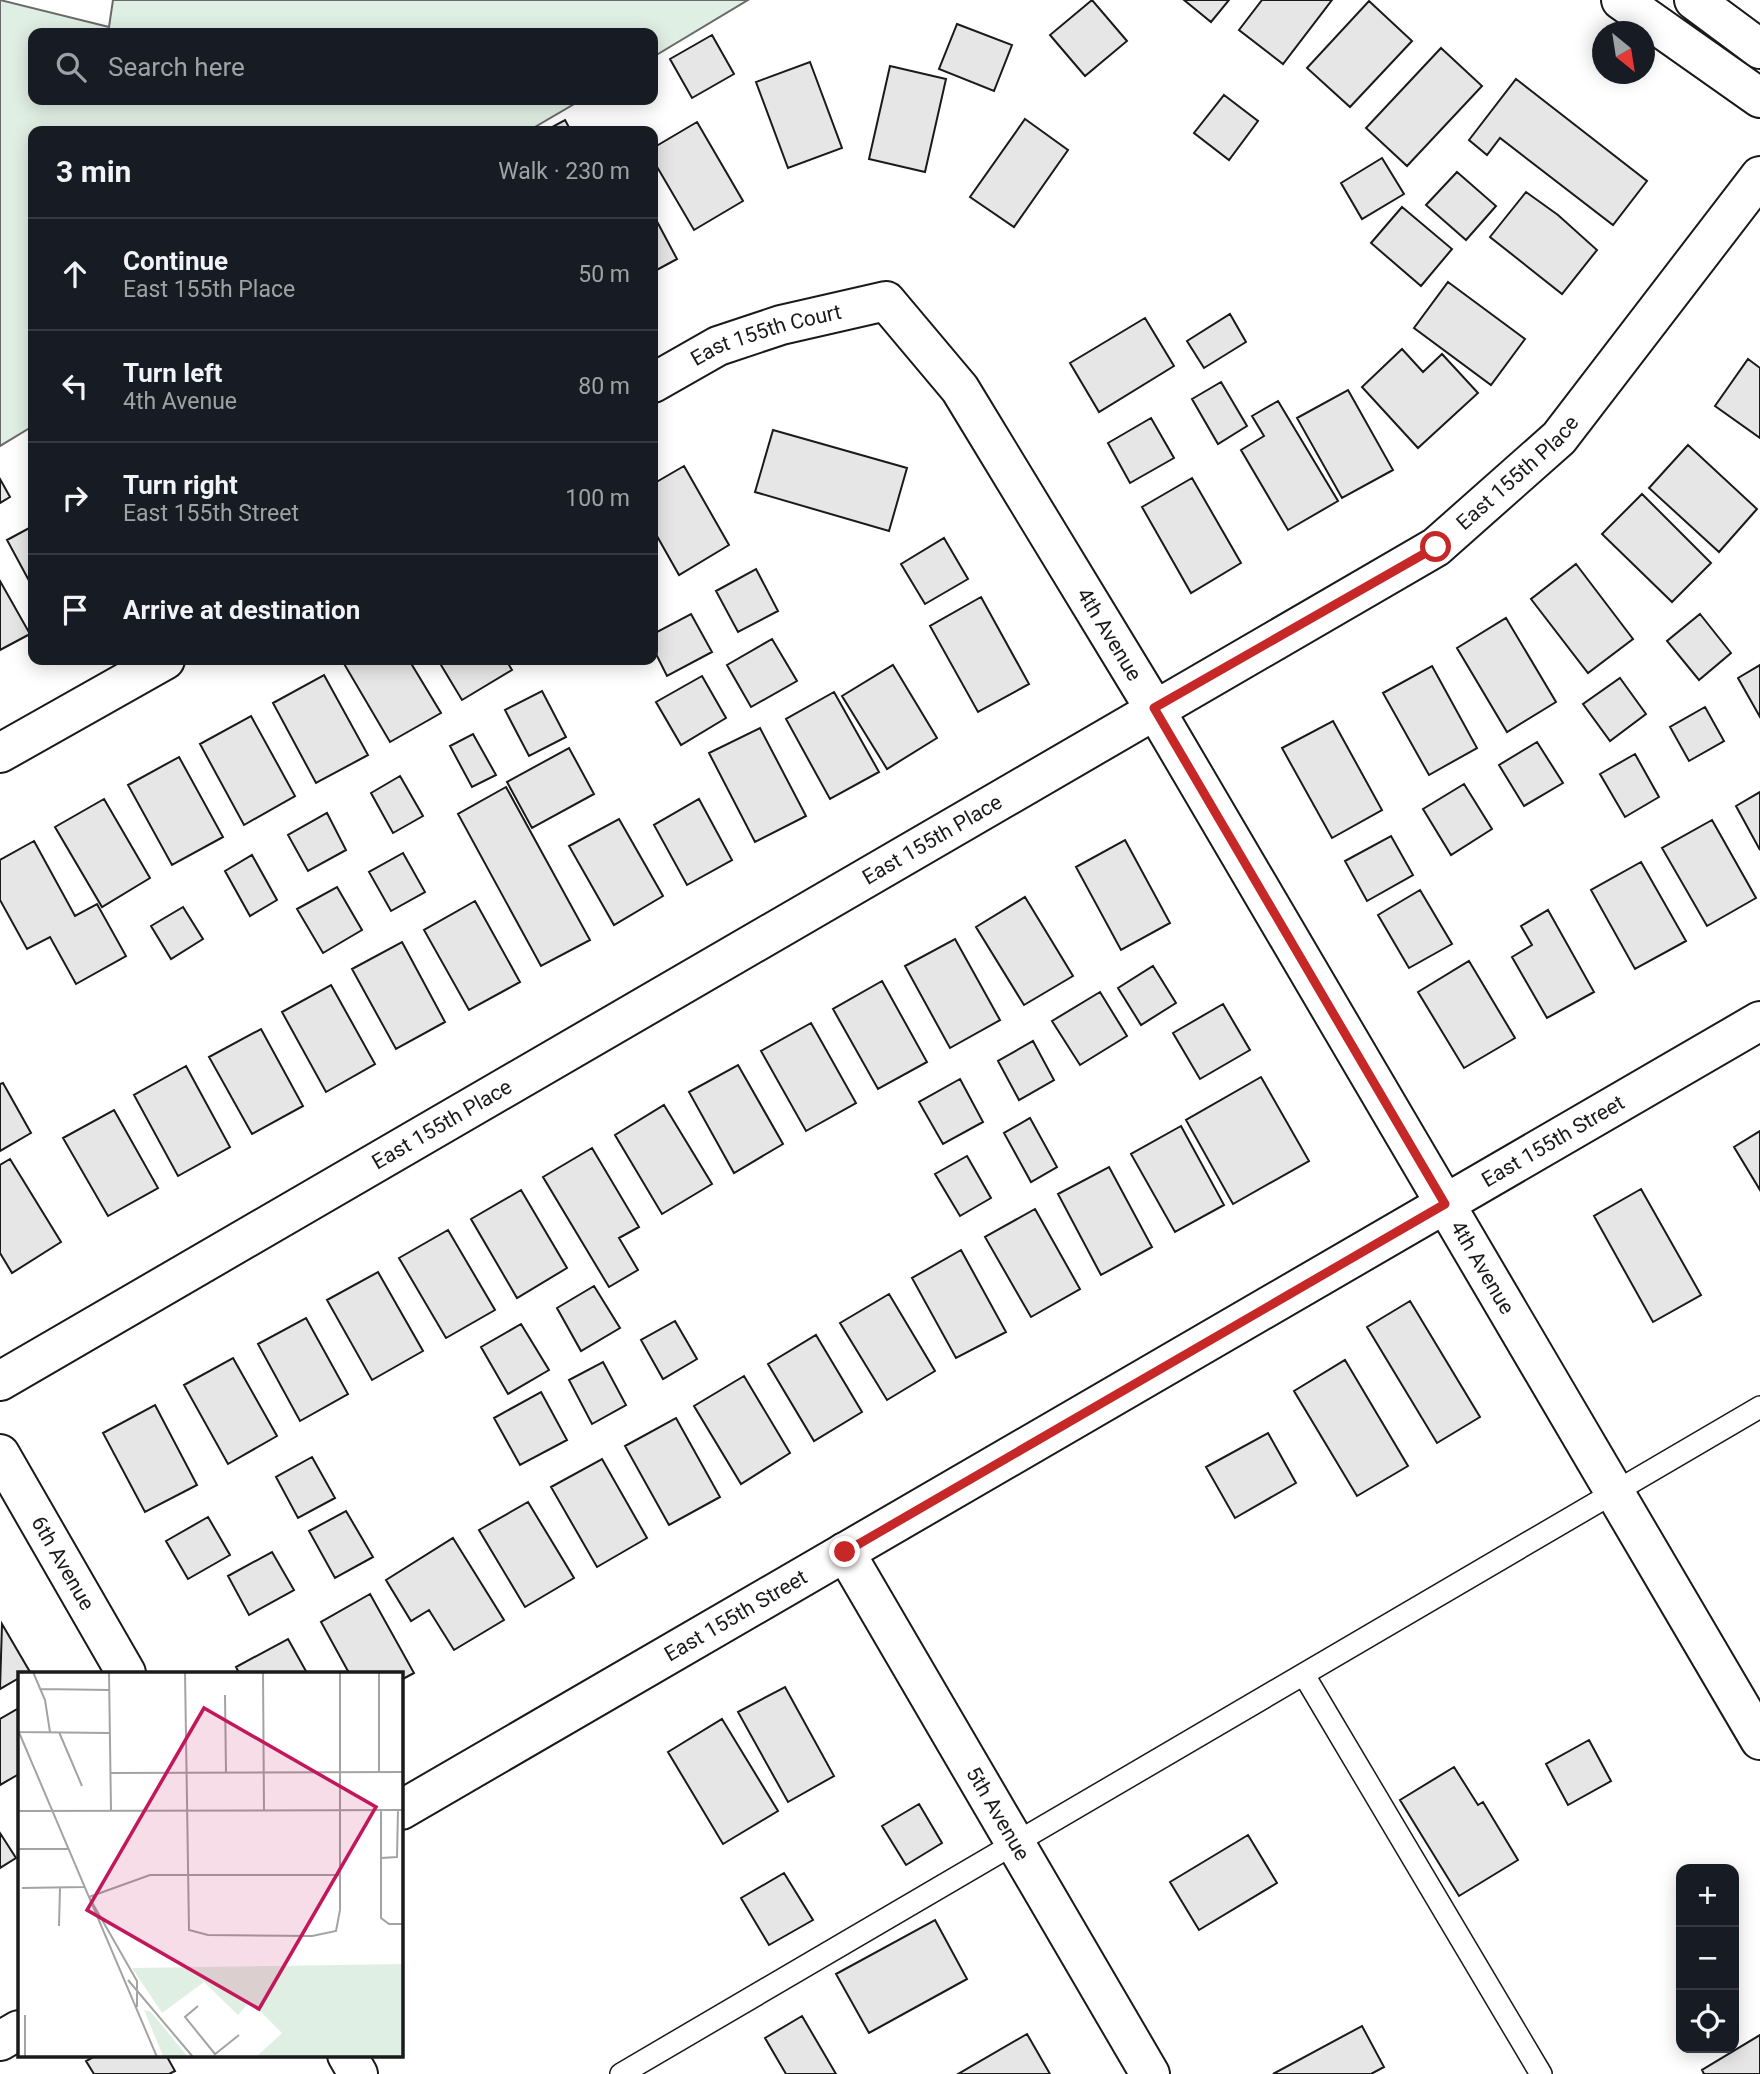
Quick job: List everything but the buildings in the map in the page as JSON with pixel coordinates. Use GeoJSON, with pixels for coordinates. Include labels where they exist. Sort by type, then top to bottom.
{"type":"FeatureCollection","features":[{"type":"Feature","properties":{"kind":"street"},"geometry":{"type":"LineString","coordinates":[[1621,0],[1760,98]]}},
{"type":"Feature","properties":{"kind":"street"},"geometry":{"type":"LineString","coordinates":[[1694,0],[1760,49]]}},
{"type":"Feature","properties":{"kind":"street","name":"East 155th Place"},"geometry":{"type":"LineString","coordinates":[[0,1381],[1154,708],[1436,547],[1559,438],[1760,176]]}},
{"type":"Feature","properties":{"kind":"street","name":"4th Avenue"},"geometry":{"type":"LineString","coordinates":[[887,301],[960,389],[1154,708],[1760,1740]]}},
{"type":"Feature","properties":{"kind":"street","name":"East 155th Court"},"geometry":{"type":"LineString","coordinates":[[658,380],[718,346],[781,325],[887,301]]}},
{"type":"Feature","properties":{"kind":"street"},"geometry":{"type":"LineString","coordinates":[[0,753],[155,665]]}},
{"type":"Feature","properties":{"kind":"street","name":"East 155th Street"},"geometry":{"type":"LineString","coordinates":[[402,1809],[1760,1021]]}},
{"type":"Feature","properties":{"kind":"street","name":"6th Avenue"},"geometry":{"type":"LineString","coordinates":[[0,1454],[125,1672]]}},
{"type":"Feature","properties":{"kind":"street","name":"5th Avenue"},"geometry":{"type":"LineString","coordinates":[[845,1552],[1150,2074]]}},
{"type":"Feature","properties":{"kind":"street"},"geometry":{"type":"LineString","coordinates":[[0,2040],[18,2030]]}},
{"type":"Feature","properties":{"kind":"street"},"geometry":{"type":"LineString","coordinates":[[348,2056],[358,2074]]}},
{"type":"Feature","properties":{"kind":"lane"},"geometry":{"type":"LineString","coordinates":[[621,2074],[1760,1407]]}},
{"type":"Feature","properties":{"kind":"lane"},"geometry":{"type":"LineString","coordinates":[[1304,1675],[1541,2074]]}},
{"type":"Feature","properties":{"kind":"green space"},"geometry":{"type":"Polygon","coordinates":[[[0,0],[109,27],[113,0],[748,0],[658,54],[658,28],[28,28],[28,105],[572,105],[537,126],[28,126],[28,429],[0,446],[0,0]]]}},
{"type":"Feature","properties":{"kind":"route"},"geometry":{"type":"LineString","coordinates":[[845,1552],[1445,1204],[1154,708],[1436,547]]}}]}
